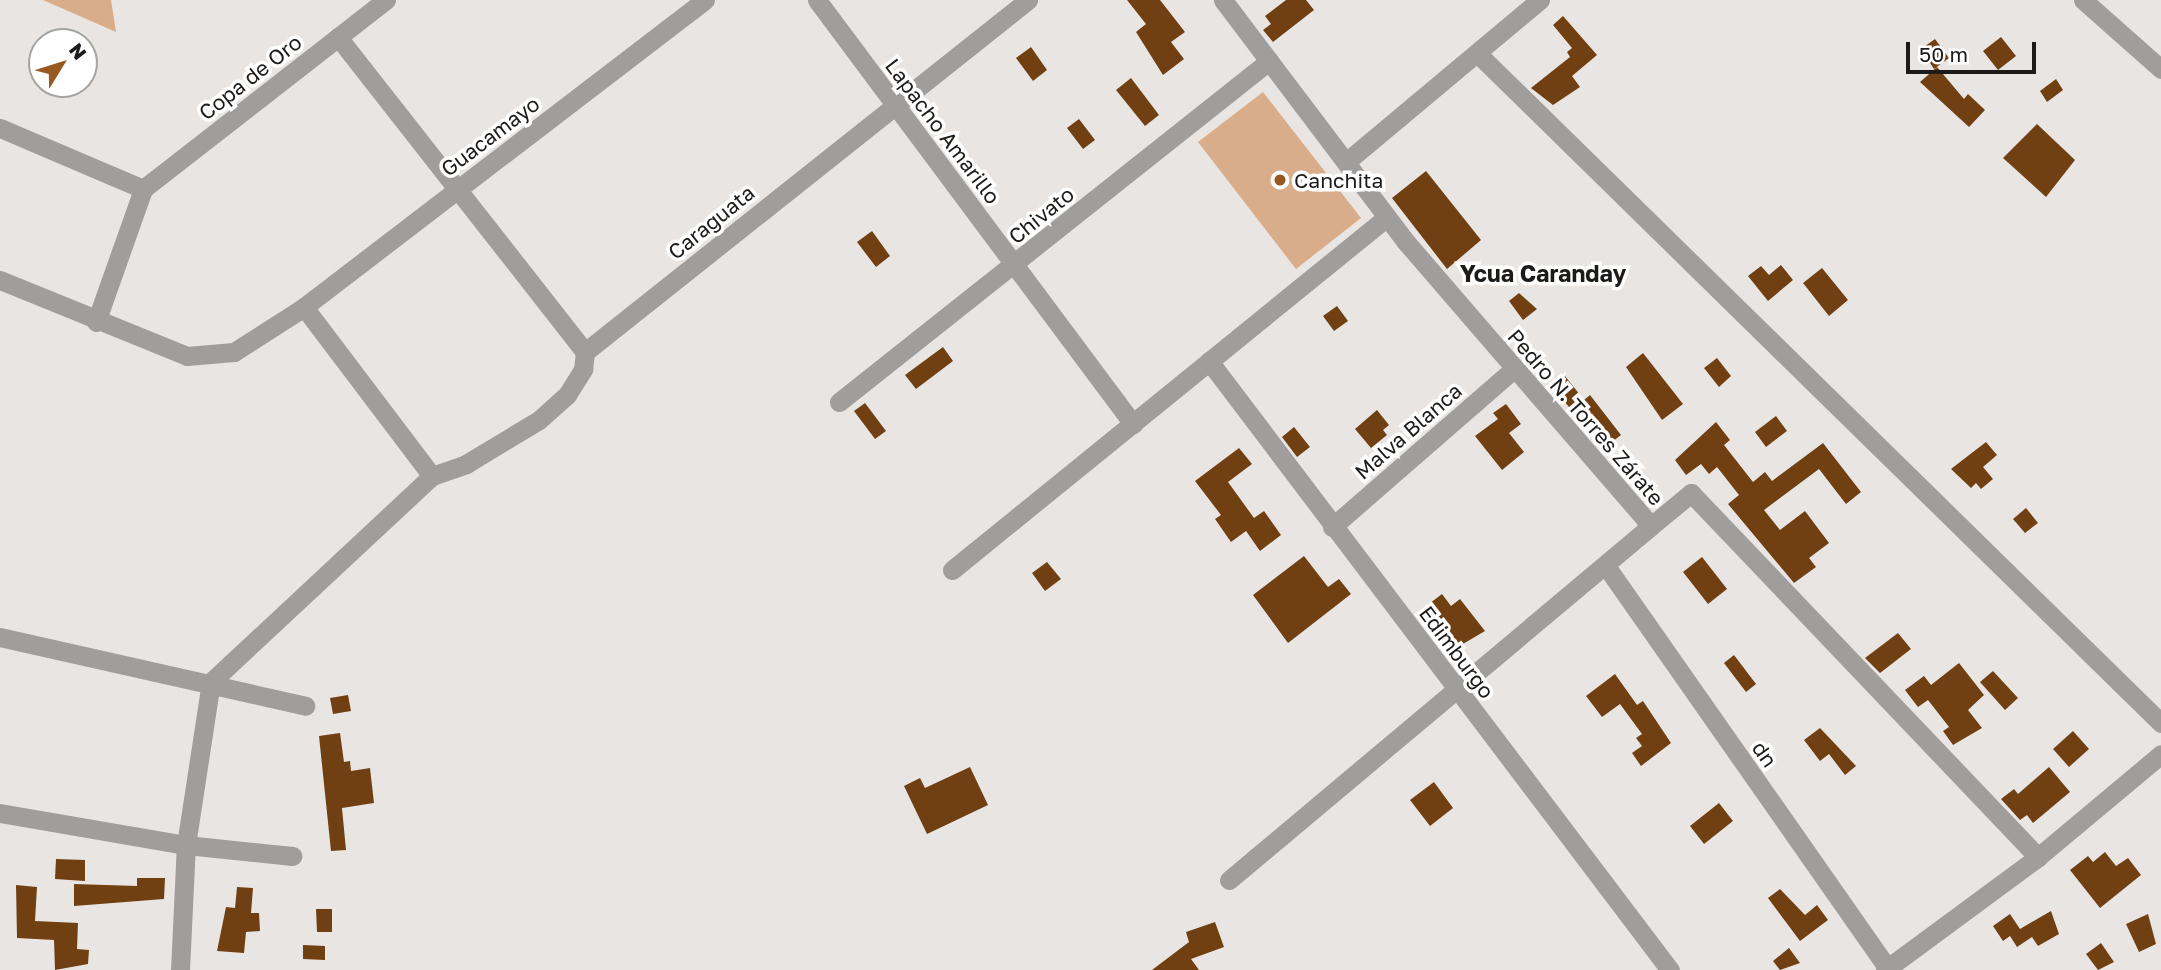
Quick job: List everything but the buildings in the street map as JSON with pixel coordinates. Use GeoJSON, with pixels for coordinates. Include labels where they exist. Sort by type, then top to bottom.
{"type":"FeatureCollection","features":[{"type":"Feature","properties":{"kind":"street","name":"Copa de Oro"},"geometry":{"type":"LineString","coordinates":[[143,189],[386,0]]}},
{"type":"Feature","properties":{"kind":"street","name":"Guacamayo"},"geometry":{"type":"LineString","coordinates":[[0,280],[187,356],[211,357],[267,335],[705,0]]}},
{"type":"Feature","properties":{"kind":"street","name":"Lapacho Amarillo"},"geometry":{"type":"LineString","coordinates":[[817,0],[1133,424]]}},
{"type":"Feature","properties":{"kind":"street","name":"Caraguata"},"geometry":{"type":"LineString","coordinates":[[585,352],[1028,0]]}},
{"type":"Feature","properties":{"kind":"street","name":"Pedro N. Torres Zárate"},"geometry":{"type":"LineString","coordinates":[[1223,0],[1387,217],[1514,369],[1651,526],[1691,493],[2038,858]]}},
{"type":"Feature","properties":{"kind":"street"},"geometry":{"type":"LineString","coordinates":[[1346,162],[1540,0]]}},
{"type":"Feature","properties":{"kind":"street"},"geometry":{"type":"LineString","coordinates":[[2083,0],[2161,69]]}},
{"type":"Feature","properties":{"kind":"street"},"geometry":{"type":"LineString","coordinates":[[180,970],[186,845],[211,682],[432,476],[466,464],[538,419],[567,396],[583,369],[585,352],[338,37]]}},
{"type":"Feature","properties":{"kind":"street"},"geometry":{"type":"LineString","coordinates":[[1478,54],[2161,723]]}},
{"type":"Feature","properties":{"kind":"street","name":"Chivato"},"geometry":{"type":"LineString","coordinates":[[839,402],[1269,61]]}},
{"type":"Feature","properties":{"kind":"street"},"geometry":{"type":"LineString","coordinates":[[0,128],[143,189],[96,321]]}},
{"type":"Feature","properties":{"kind":"street"},"geometry":{"type":"LineString","coordinates":[[952,570],[1387,217]]}},
{"type":"Feature","properties":{"kind":"street"},"geometry":{"type":"LineString","coordinates":[[304,307],[432,476]]}},
{"type":"Feature","properties":{"kind":"street","name":"Edimburgo"},"geometry":{"type":"LineString","coordinates":[[1209,361],[1332,527],[1670,970]]}},
{"type":"Feature","properties":{"kind":"street","name":"Malva Blanca"},"geometry":{"type":"LineString","coordinates":[[1332,527],[1514,369]]}},
{"type":"Feature","properties":{"kind":"street"},"geometry":{"type":"LineString","coordinates":[[1229,880],[1458,691],[1651,526]]}},
{"type":"Feature","properties":{"kind":"street","name":"dn"},"geometry":{"type":"LineString","coordinates":[[1605,566],[1887,969]]}},
{"type":"Feature","properties":{"kind":"street"},"geometry":{"type":"LineString","coordinates":[[0,637],[211,682],[305,706]]}},
{"type":"Feature","properties":{"kind":"street"},"geometry":{"type":"LineString","coordinates":[[1887,969],[2038,858],[2161,754]]}},
{"type":"Feature","properties":{"kind":"street"},"geometry":{"type":"LineString","coordinates":[[0,813],[186,845],[292,856]]}},
{"type":"Feature","properties":{"kind":"shaded area"},"geometry":{"type":"Polygon","coordinates":[[[43,0],[111,0],[116,32],[43,0]]]}},
{"type":"Feature","properties":{"kind":"shaded area","name":"Canchita"},"geometry":{"type":"Polygon","coordinates":[[[1263,92],[1361,218],[1296,269],[1198,142],[1263,92]]]}},
{"type":"Feature","properties":{"kind":"place","name":"Canchita"},"geometry":{"type":"Point","coordinates":[1280,180]}},
{"type":"Feature","properties":{"kind":"district","name":"Ycua Caranday"},"geometry":{"type":"Point","coordinates":[1543,273]}}]}
